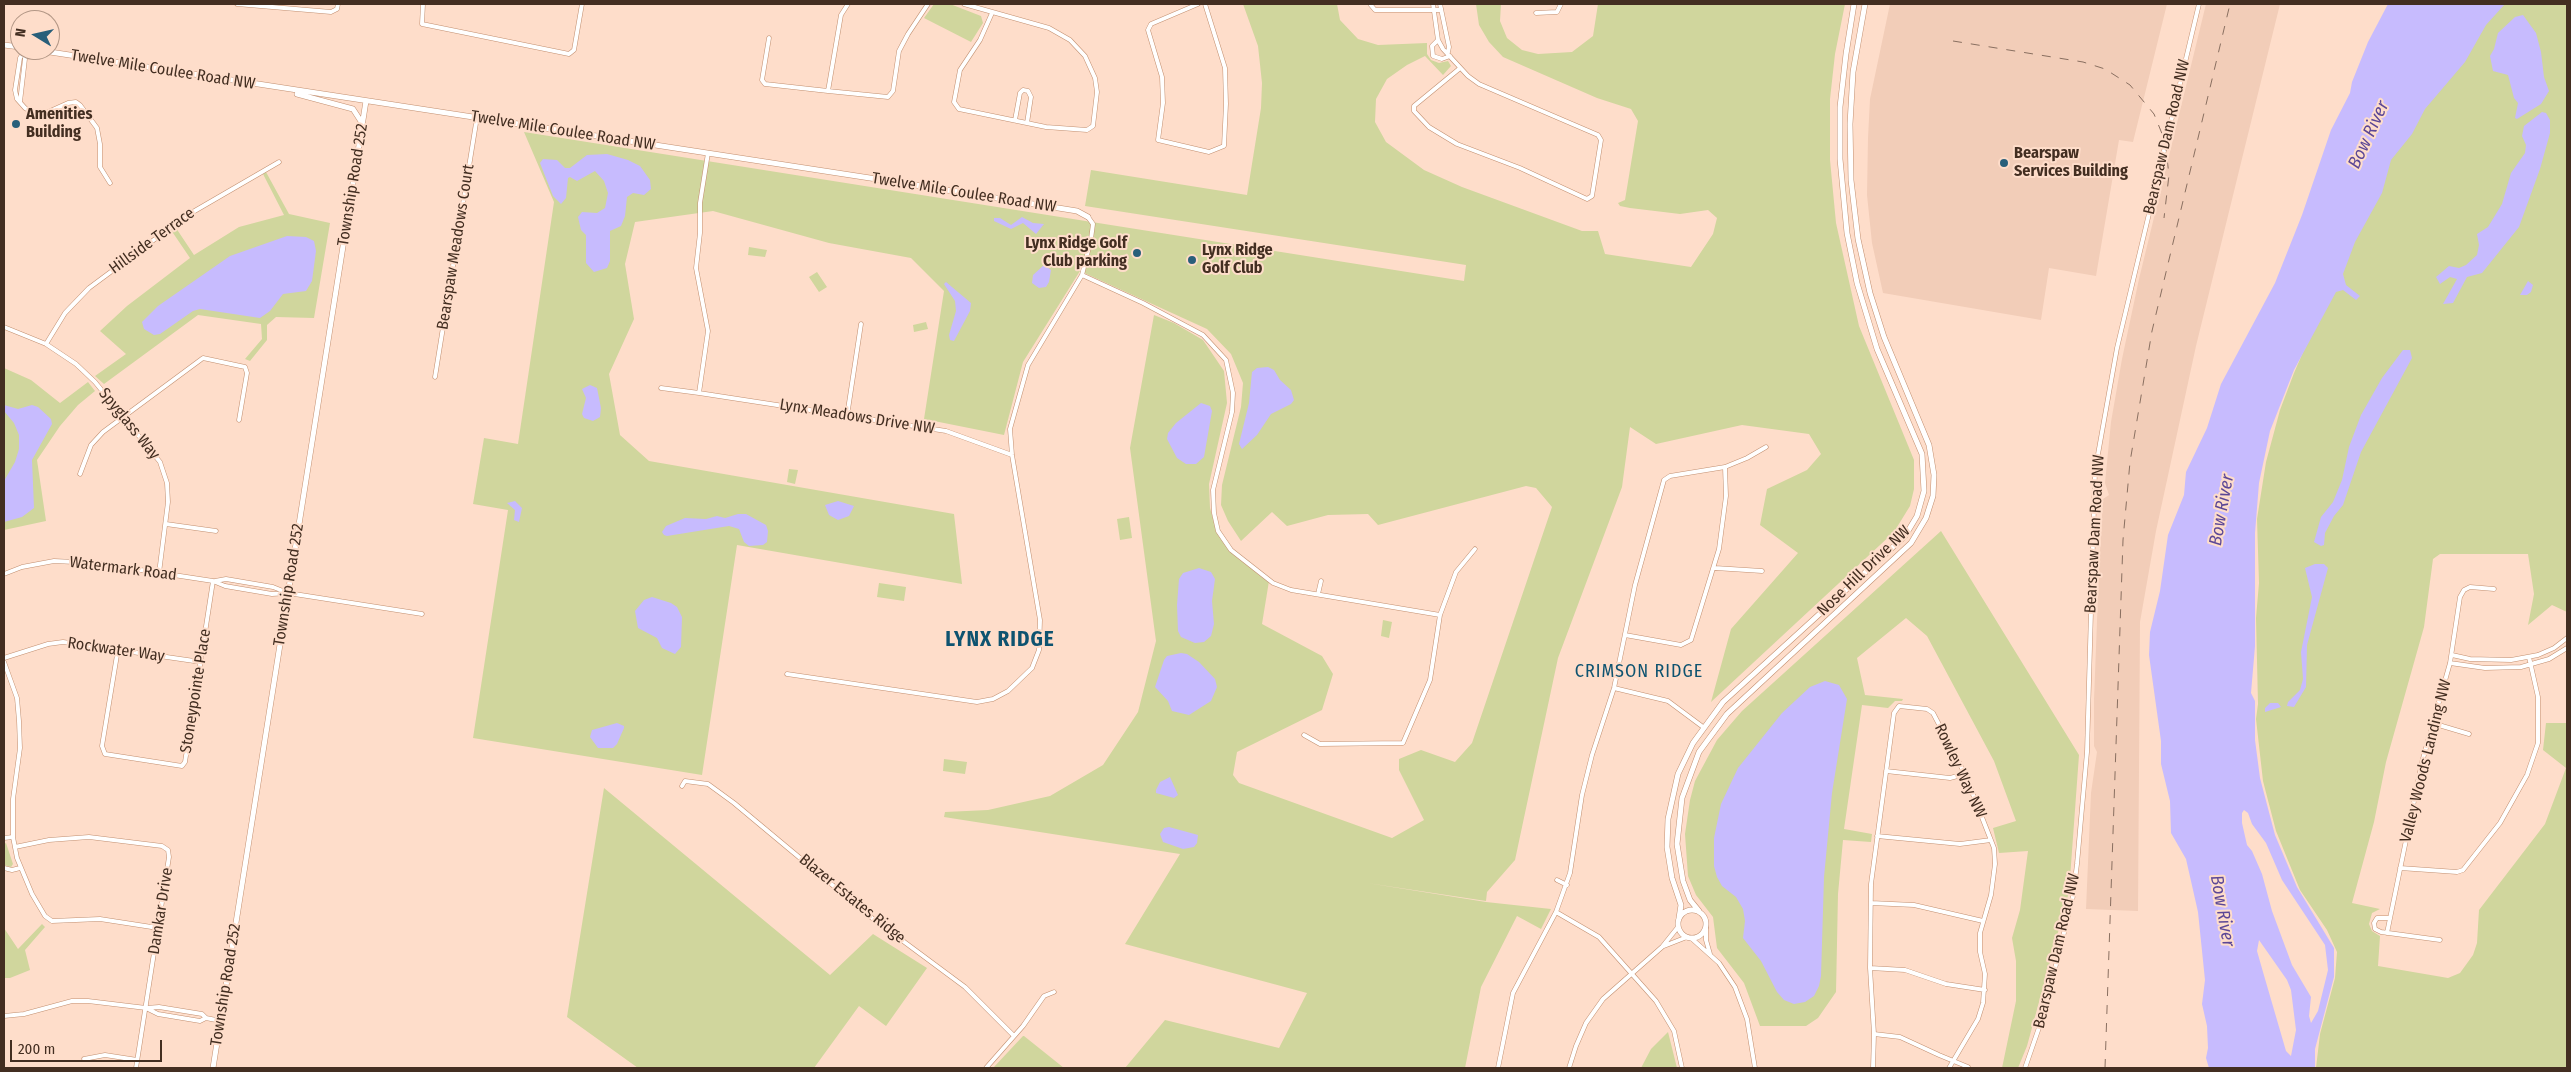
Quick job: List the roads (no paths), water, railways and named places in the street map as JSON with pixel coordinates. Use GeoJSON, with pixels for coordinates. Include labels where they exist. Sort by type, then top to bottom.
{"type":"FeatureCollection","features":[{"type":"Feature","properties":{"kind":"street"},"geometry":{"type":"LineString","coordinates":[[237,4],[271,5],[331,12],[337,9],[338,4]]}},
{"type":"Feature","properties":{"kind":"street"},"geometry":{"type":"LineString","coordinates":[[423,4],[422,24],[569,54],[574,50],[582,4]]}},
{"type":"Feature","properties":{"kind":"street"},"geometry":{"type":"LineString","coordinates":[[828,91],[841,15],[848,4]]}},
{"type":"Feature","properties":{"kind":"street"},"geometry":{"type":"LineString","coordinates":[[769,38],[762,80],[765,84],[888,97],[893,91],[899,51],[928,4]]}},
{"type":"Feature","properties":{"kind":"street"},"geometry":{"type":"LineString","coordinates":[[964,4],[1049,28],[1065,36],[1085,56],[1095,78],[1097,92],[1093,126],[1086,130],[1046,127],[959,110],[954,102],[960,70],[980,40],[992,13]]}},
{"type":"Feature","properties":{"kind":"street"},"geometry":{"type":"LineString","coordinates":[[1198,4],[1151,24],[1148,30],[1162,77],[1163,103],[1158,140],[1209,152],[1224,146],[1226,104],[1225,68],[1205,4]]}},
{"type":"Feature","properties":{"kind":"street"},"geometry":{"type":"LineString","coordinates":[[1370,4],[1375,10],[1441,10]]}},
{"type":"Feature","properties":{"kind":"street"},"geometry":{"type":"LineString","coordinates":[[1433,4],[1438,40],[1459,69],[1479,84],[1598,136],[1601,140],[1592,196],[1587,199],[1520,168],[1457,144],[1429,127],[1414,111],[1414,106],[1459,69]]}},
{"type":"Feature","properties":{"kind":"street"},"geometry":{"type":"LineString","coordinates":[[1440,4],[1449,54]]}},
{"type":"Feature","properties":{"kind":"street"},"geometry":{"type":"LineString","coordinates":[[1536,13],[1557,12],[1561,4]]}},
{"type":"Feature","properties":{"kind":"street","name":"Nose Hill Drive NW"},"geometry":{"type":"LineString","coordinates":[[1679,918],[1681,905],[1672,878],[1667,847],[1668,819],[1678,774],[1703,727],[1723,702],[1905,536],[1916,516],[1924,491],[1922,454],[1870,327],[1855,275],[1846,225],[1840,159],[1840,107],[1854,4]]}},
{"type":"Feature","properties":{"kind":"street","name":"Nose Hill Drive NW"},"geometry":{"type":"LineString","coordinates":[[1699,911],[1690,900],[1681,872],[1677,844],[1678,819],[1691,771],[1711,732],[1727,714],[1911,543],[1926,518],[1933,496],[1934,475],[1931,450],[1893,364],[1875,312],[1863,266],[1854,208],[1850,152],[1851,101],[1857,44],[1865,4]]}},
{"type":"Feature","properties":{"kind":"street","name":"Bearspaw Dam Road NW"},"geometry":{"type":"LineString","coordinates":[[2024,1068],[2042,1019],[2073,896],[2077,864],[2088,752],[2095,471],[2117,348],[2199,4]]}},
{"type":"Feature","properties":{"kind":"street"},"geometry":{"type":"LineString","coordinates":[[1438,40],[1432,46],[1433,56],[1442,59],[1449,54]]}},
{"type":"Feature","properties":{"kind":"street","name":"Twelve Mile Coulee Road NW"},"geometry":{"type":"LineString","coordinates":[[60,54],[275,88],[708,152],[1077,211],[1088,216]]}},
{"type":"Feature","properties":{"kind":"street"},"geometry":{"type":"LineString","coordinates":[[24,60],[20,102],[31,113],[39,116],[68,103],[76,102],[80,105],[96,128],[100,144],[100,167],[110,183]]}},
{"type":"Feature","properties":{"kind":"street"},"geometry":{"type":"LineString","coordinates":[[275,88],[353,109],[363,123]]}},
{"type":"Feature","properties":{"kind":"street"},"geometry":{"type":"LineString","coordinates":[[1015,120],[1020,93],[1023,90],[1028,91],[1031,97],[1027,123]]}},
{"type":"Feature","properties":{"kind":"street","name":"Township Road 252"},"geometry":{"type":"LineString","coordinates":[[213,1068],[366,101]]}},
{"type":"Feature","properties":{"kind":"street","name":"Bearspaw Meadows Court"},"geometry":{"type":"LineString","coordinates":[[434,377],[477,117]]}},
{"type":"Feature","properties":{"kind":"street"},"geometry":{"type":"LineString","coordinates":[[699,393],[708,332],[696,268],[700,233],[700,204],[708,152]]}},
{"type":"Feature","properties":{"kind":"street","name":"Hillside Terrace"},"geometry":{"type":"LineString","coordinates":[[46,344],[66,313],[89,288],[186,216],[279,162]]}},
{"type":"Feature","properties":{"kind":"street"},"geometry":{"type":"LineString","coordinates":[[787,674],[976,702],[993,699],[1019,682],[1032,668],[1041,634],[1012,455],[1010,429],[1028,366],[1082,275],[1093,224],[1088,216]]}},
{"type":"Feature","properties":{"kind":"street"},"geometry":{"type":"LineString","coordinates":[[1082,275],[1143,302],[1203,335],[1226,360],[1233,393],[1232,412],[1213,490],[1214,513],[1218,531],[1231,550],[1273,583],[1291,590],[1440,615]]}},
{"type":"Feature","properties":{"kind":"street"},"geometry":{"type":"LineString","coordinates":[[847,416],[861,324]]}},
{"type":"Feature","properties":{"kind":"street","name":"Spyglass Way"},"geometry":{"type":"LineString","coordinates":[[4,327],[46,344],[76,364],[95,382],[152,452],[164,472],[168,491],[166,524],[159,573]]}},
{"type":"Feature","properties":{"kind":"street"},"geometry":{"type":"LineString","coordinates":[[80,474],[87,453],[96,439],[203,358],[245,367],[247,373],[239,420]]}},
{"type":"Feature","properties":{"kind":"street","name":"Lynx Meadows Drive NW"},"geometry":{"type":"LineString","coordinates":[[661,388],[946,431],[1012,455]]}},
{"type":"Feature","properties":{"kind":"street"},"geometry":{"type":"LineString","coordinates":[[1498,1068],[1507,1013],[1513,993],[1556,912],[1566,885],[1592,755],[1614,688],[1637,577],[1664,480],[1670,476],[1724,467],[1748,458],[1766,447]]}},
{"type":"Feature","properties":{"kind":"street"},"geometry":{"type":"LineString","coordinates":[[1625,636],[1687,644],[1692,638],[1715,568],[1725,510],[1724,467]]}},
{"type":"Feature","properties":{"kind":"street"},"geometry":{"type":"LineString","coordinates":[[166,524],[216,531]]}},
{"type":"Feature","properties":{"kind":"street"},"geometry":{"type":"LineString","coordinates":[[1304,735],[1320,744],[1403,743],[1430,680],[1440,615],[1456,572],[1475,549]]}},
{"type":"Feature","properties":{"kind":"street","name":"Watermark Road"},"geometry":{"type":"LineString","coordinates":[[4,574],[30,565],[54,561],[95,562],[213,581],[236,581],[273,587],[288,593],[422,614]]}},
{"type":"Feature","properties":{"kind":"street"},"geometry":{"type":"LineString","coordinates":[[1715,568],[1762,571]]}},
{"type":"Feature","properties":{"kind":"street","name":"Stoneypointe Place"},"geometry":{"type":"LineString","coordinates":[[118,649],[102,746],[108,756],[182,766],[201,662],[213,581]]}},
{"type":"Feature","properties":{"kind":"street"},"geometry":{"type":"LineString","coordinates":[[1318,594],[1321,581]]}},
{"type":"Feature","properties":{"kind":"street","name":"Valley Woods Landing NW"},"geometry":{"type":"LineString","coordinates":[[2387,933],[2416,788],[2432,723],[2452,655],[2462,594],[2467,588],[2474,586],[2494,589]]}},
{"type":"Feature","properties":{"kind":"street"},"geometry":{"type":"LineString","coordinates":[[2452,655],[2495,660],[2529,657],[2554,648],[2567,638]]}},
{"type":"Feature","properties":{"kind":"street","name":"Rockwater Way"},"geometry":{"type":"LineString","coordinates":[[4,660],[48,644],[63,642],[201,662]]}},
{"type":"Feature","properties":{"kind":"street"},"geometry":{"type":"LineString","coordinates":[[2450,663],[2485,668],[2531,665],[2549,659],[2567,648]]}},
{"type":"Feature","properties":{"kind":"street"},"geometry":{"type":"LineString","coordinates":[[2400,868],[2457,872],[2463,870],[2500,822],[2527,775],[2538,743],[2538,697],[2529,657]]}},
{"type":"Feature","properties":{"kind":"street"},"geometry":{"type":"LineString","coordinates":[[4,660],[17,698],[19,721],[20,748],[12,799],[14,847],[20,868],[39,906],[45,916],[52,921],[100,919],[158,928]]}},
{"type":"Feature","properties":{"kind":"street"},"geometry":{"type":"LineString","coordinates":[[1614,688],[1668,701],[1711,732]]}},
{"type":"Feature","properties":{"kind":"street","name":"Rowley Way NW"},"geometry":{"type":"LineString","coordinates":[[1873,1068],[1874,1034],[1870,968],[1871,902],[1877,836],[1894,712],[1899,706],[1931,710],[1965,774],[1991,840],[1995,864],[1990,904],[1983,921],[1979,943],[1985,974],[1985,990],[1978,1019],[1948,1068]]}},
{"type":"Feature","properties":{"kind":"street"},"geometry":{"type":"LineString","coordinates":[[2432,723],[2469,734]]}},
{"type":"Feature","properties":{"kind":"street"},"geometry":{"type":"LineString","coordinates":[[1886,771],[1950,778],[1965,774]]}},
{"type":"Feature","properties":{"kind":"street","name":"Blazer Estates Ridge"},"geometry":{"type":"LineString","coordinates":[[682,786],[685,781],[708,784],[741,809],[872,918],[964,987],[1014,1036]]}},
{"type":"Feature","properties":{"kind":"street"},"geometry":{"type":"LineString","coordinates":[[1877,836],[1960,844],[1991,840]]}},
{"type":"Feature","properties":{"kind":"street"},"geometry":{"type":"LineString","coordinates":[[4,838],[13,837]]}},
{"type":"Feature","properties":{"kind":"street","name":"Damkar Drive"},"geometry":{"type":"LineString","coordinates":[[14,847],[49,840],[89,837],[122,840],[166,848],[169,857],[136,1068]]}},
{"type":"Feature","properties":{"kind":"street"},"geometry":{"type":"LineString","coordinates":[[4,868],[12,870],[20,868]]}},
{"type":"Feature","properties":{"kind":"street"},"geometry":{"type":"LineString","coordinates":[[1557,880],[1566,885]]}},
{"type":"Feature","properties":{"kind":"street"},"geometry":{"type":"LineString","coordinates":[[1871,902],[1914,905],[1983,921]]}},
{"type":"Feature","properties":{"kind":"street"},"geometry":{"type":"LineString","coordinates":[[1569,1068],[1586,1023],[1606,995],[1662,947],[1678,927],[1679,918],[1685,911],[1699,911],[1705,918],[1706,940],[1710,954]]}},
{"type":"Feature","properties":{"kind":"street"},"geometry":{"type":"LineString","coordinates":[[1556,912],[1599,937],[1667,1017],[1680,1051],[1682,1068]]}},
{"type":"Feature","properties":{"kind":"street"},"geometry":{"type":"LineString","coordinates":[[2390,918],[2379,917],[2374,923],[2376,930],[2440,940]]}},
{"type":"Feature","properties":{"kind":"street"},"geometry":{"type":"LineString","coordinates":[[1662,947],[1689,937],[1701,935],[1706,925]]}},
{"type":"Feature","properties":{"kind":"street"},"geometry":{"type":"LineString","coordinates":[[1678,927],[1710,954],[1727,974],[1741,1002],[1756,1068]]}},
{"type":"Feature","properties":{"kind":"street"},"geometry":{"type":"LineString","coordinates":[[1870,968],[1905,970],[1954,986],[1985,990]]}},
{"type":"Feature","properties":{"kind":"street"},"geometry":{"type":"LineString","coordinates":[[986,1068],[1014,1036],[1044,996],[1054,992]]}},
{"type":"Feature","properties":{"kind":"street"},"geometry":{"type":"LineString","coordinates":[[4,1016],[24,1014],[72,1001],[146,1008],[159,1007],[202,1014],[206,1018],[221,1021]]}},
{"type":"Feature","properties":{"kind":"street"},"geometry":{"type":"LineString","coordinates":[[146,1008],[158,1014],[200,1021],[206,1018]]}},
{"type":"Feature","properties":{"kind":"street"},"geometry":{"type":"LineString","coordinates":[[1874,1034],[1900,1036],[1952,1061],[1968,1066]]}},
{"type":"Feature","properties":{"kind":"street"},"geometry":{"type":"LineString","coordinates":[[84,1059],[105,1055],[137,1060]]}},
{"type":"Feature","properties":{"kind":"water","name":"Bow River"},"geometry":{"type":"Polygon","coordinates":[[[2388,4],[2505,4],[2486,25],[2465,62],[2425,109],[2412,134],[2391,160],[2382,193],[2355,242],[2343,274],[2346,285],[2360,296],[2356,300],[2343,290],[2336,292],[2294,370],[2270,431],[2259,483],[2255,533],[2255,646],[2251,693],[2255,701],[2255,740],[2260,778],[2275,835],[2297,887],[2334,948],[2334,977],[2315,1049],[2315,1068],[2209,1068],[2206,1058],[2208,1048],[2207,1026],[2202,1004],[2205,980],[2198,912],[2186,859],[2171,833],[2170,801],[2161,764],[2161,741],[2149,655],[2150,632],[2160,591],[2168,535],[2184,495],[2186,472],[2207,428],[2221,384],[2275,283],[2302,215],[2331,130],[2350,93],[2352,82],[2368,42],[2388,4]],[[2244,810],[2242,813],[2242,823],[2247,845],[2252,851],[2262,874],[2272,911],[2292,965],[2311,997],[2309,1016],[2311,1023],[2318,1011],[2328,970],[2325,945],[2282,880],[2266,843],[2252,824],[2248,813],[2244,810]],[[2259,940],[2257,951],[2286,1051],[2291,1056],[2296,1030],[2291,990],[2287,980],[2259,940]]]}},
{"type":"Feature","properties":{"kind":"water"},"geometry":{"type":"Polygon","coordinates":[[[2523,15],[2536,33],[2541,52],[2544,77],[2549,91],[2541,104],[2517,119],[2515,118],[2518,103],[2514,98],[2508,75],[2493,71],[2490,56],[2498,33],[2515,17],[2523,15]]]}},
{"type":"Feature","properties":{"kind":"water"},"geometry":{"type":"Polygon","coordinates":[[[2542,112],[2546,113],[2550,120],[2550,133],[2540,169],[2519,227],[2482,273],[2467,277],[2453,303],[2443,304],[2457,279],[2450,277],[2440,284],[2436,277],[2449,266],[2459,268],[2466,265],[2477,255],[2479,245],[2477,234],[2488,227],[2502,204],[2511,173],[2525,153],[2526,145],[2522,136],[2524,126],[2542,112]]]}},
{"type":"Feature","properties":{"kind":"water"},"geometry":{"type":"Polygon","coordinates":[[[607,154],[628,160],[640,166],[650,180],[651,189],[644,195],[633,193],[627,197],[625,216],[621,226],[610,231],[610,261],[607,268],[594,272],[586,263],[586,235],[581,230],[578,217],[582,212],[597,213],[605,208],[608,193],[604,181],[595,171],[577,181],[570,177],[568,178],[566,198],[561,204],[553,196],[540,163],[543,159],[557,160],[565,168],[570,168],[587,155],[607,154]]]}},
{"type":"Feature","properties":{"kind":"water"},"geometry":{"type":"Polygon","coordinates":[[[1022,217],[1033,223],[1044,224],[1036,234],[1023,223],[1011,229],[994,221],[994,218],[1000,218],[1011,225],[1022,217]]]}},
{"type":"Feature","properties":{"kind":"water"},"geometry":{"type":"Polygon","coordinates":[[[287,236],[306,237],[314,241],[316,251],[312,281],[306,291],[283,294],[270,311],[260,318],[200,309],[193,311],[160,334],[154,335],[144,329],[142,322],[158,306],[230,256],[287,236]]]}},
{"type":"Feature","properties":{"kind":"water"},"geometry":{"type":"Polygon","coordinates":[[[1044,265],[1051,270],[1049,282],[1046,287],[1039,288],[1032,283],[1033,275],[1044,265]]]}},
{"type":"Feature","properties":{"kind":"water"},"geometry":{"type":"Polygon","coordinates":[[[2528,281],[2533,285],[2531,292],[2527,295],[2520,295],[2528,281]]]}},
{"type":"Feature","properties":{"kind":"water"},"geometry":{"type":"Polygon","coordinates":[[[946,282],[971,303],[970,311],[954,341],[950,340],[949,335],[956,311],[955,301],[944,284],[946,282]]]}},
{"type":"Feature","properties":{"kind":"water"},"geometry":{"type":"Polygon","coordinates":[[[2403,350],[2410,350],[2412,358],[2361,452],[2343,505],[2334,516],[2325,533],[2324,545],[2321,546],[2314,542],[2321,517],[2333,502],[2342,480],[2349,447],[2361,415],[2382,378],[2403,350]]]}},
{"type":"Feature","properties":{"kind":"water"},"geometry":{"type":"Polygon","coordinates":[[[1268,367],[1274,370],[1280,380],[1291,390],[1294,400],[1291,404],[1271,414],[1257,435],[1242,449],[1239,444],[1249,403],[1252,372],[1257,368],[1268,367]]]}},
{"type":"Feature","properties":{"kind":"water"},"geometry":{"type":"Polygon","coordinates":[[[590,385],[597,388],[601,408],[600,417],[593,421],[584,418],[582,414],[586,398],[582,389],[590,385]]]}},
{"type":"Feature","properties":{"kind":"water"},"geometry":{"type":"Polygon","coordinates":[[[1201,403],[1210,406],[1212,411],[1204,457],[1196,464],[1186,464],[1177,458],[1167,439],[1168,433],[1176,423],[1201,403]]]}},
{"type":"Feature","properties":{"kind":"water"},"geometry":{"type":"Polygon","coordinates":[[[4,405],[18,409],[32,405],[38,407],[51,419],[52,424],[32,460],[34,508],[22,517],[4,522],[4,481],[15,462],[19,449],[19,435],[14,423],[4,411],[4,405]]]}},
{"type":"Feature","properties":{"kind":"water"},"geometry":{"type":"Polygon","coordinates":[[[515,501],[522,508],[519,522],[514,520],[515,510],[507,503],[515,501]]]}},
{"type":"Feature","properties":{"kind":"water"},"geometry":{"type":"Polygon","coordinates":[[[838,501],[854,506],[849,516],[838,520],[829,515],[825,505],[838,501]]]}},
{"type":"Feature","properties":{"kind":"water"},"geometry":{"type":"Polygon","coordinates":[[[746,514],[766,525],[768,531],[767,542],[763,545],[749,546],[744,542],[739,529],[729,526],[667,536],[662,532],[666,526],[685,518],[706,519],[717,516],[725,518],[746,514]]]}},
{"type":"Feature","properties":{"kind":"water"},"geometry":{"type":"Polygon","coordinates":[[[2315,564],[2324,564],[2328,568],[2307,645],[2306,687],[2294,707],[2287,706],[2288,702],[2300,690],[2303,679],[2301,652],[2312,597],[2305,568],[2315,564]]]}},
{"type":"Feature","properties":{"kind":"water"},"geometry":{"type":"Polygon","coordinates":[[[1199,568],[1211,572],[1215,579],[1212,601],[1214,624],[1211,636],[1204,642],[1195,643],[1181,637],[1178,631],[1177,605],[1179,579],[1183,573],[1199,568]]]}},
{"type":"Feature","properties":{"kind":"water"},"geometry":{"type":"Polygon","coordinates":[[[652,597],[677,607],[682,617],[681,647],[675,654],[662,648],[657,638],[638,628],[635,611],[644,600],[652,597]]]}},
{"type":"Feature","properties":{"kind":"water"},"geometry":{"type":"Polygon","coordinates":[[[1181,653],[1187,654],[1199,662],[1215,679],[1217,687],[1211,701],[1189,715],[1172,711],[1168,701],[1155,687],[1167,656],[1181,653]]]}},
{"type":"Feature","properties":{"kind":"water"},"geometry":{"type":"Polygon","coordinates":[[[1825,681],[1839,685],[1847,699],[1832,793],[1824,877],[1821,976],[1814,996],[1805,1002],[1794,1004],[1784,1000],[1777,992],[1761,961],[1743,938],[1745,921],[1743,909],[1736,897],[1722,886],[1717,877],[1714,866],[1714,838],[1721,804],[1738,768],[1782,713],[1810,687],[1825,681]]]}},
{"type":"Feature","properties":{"kind":"water"},"geometry":{"type":"Polygon","coordinates":[[[2270,703],[2278,703],[2281,707],[2265,712],[2265,708],[2270,703]]]}},
{"type":"Feature","properties":{"kind":"water"},"geometry":{"type":"Polygon","coordinates":[[[617,723],[624,726],[624,728],[617,744],[613,748],[598,748],[590,737],[592,730],[617,723]]]}},
{"type":"Feature","properties":{"kind":"water"},"geometry":{"type":"Polygon","coordinates":[[[1170,777],[1178,795],[1174,798],[1156,793],[1160,782],[1170,777]]]}},
{"type":"Feature","properties":{"kind":"water"},"geometry":{"type":"Polygon","coordinates":[[[1169,827],[1198,835],[1197,843],[1194,847],[1183,849],[1163,842],[1160,834],[1164,828],[1169,827]]]}},
{"type":"Feature","properties":{"kind":"railway"},"geometry":{"type":"LineString","coordinates":[[2105,1068],[2123,540],[2130,462],[2152,331],[2230,4]]}},
{"type":"Feature","properties":{"kind":"railway"},"geometry":{"type":"LineString","coordinates":[[1953,41],[2083,62],[2105,69],[2130,85],[2154,114],[2165,141],[2169,175],[2164,218]]}},
{"type":"Feature","properties":{"kind":"place","name":"Amenities Building"},"geometry":{"type":"Point","coordinates":[16,124]}},
{"type":"Feature","properties":{"kind":"place","name":"Bearspaw Services Building"},"geometry":{"type":"Point","coordinates":[2004,163]}},
{"type":"Feature","properties":{"kind":"place","name":"Lynx Ridge Golf Club parking"},"geometry":{"type":"Point","coordinates":[1137,253]}},
{"type":"Feature","properties":{"kind":"place","name":"Lynx Ridge Golf Club"},"geometry":{"type":"Point","coordinates":[1192,260]}},
{"type":"Feature","properties":{"kind":"district","name":"LYNX RIDGE"},"geometry":{"type":"Point","coordinates":[1000,640]}},
{"type":"Feature","properties":{"kind":"district","name":"CRIMSON RIDGE"},"geometry":{"type":"Point","coordinates":[1639,672]}}]}
